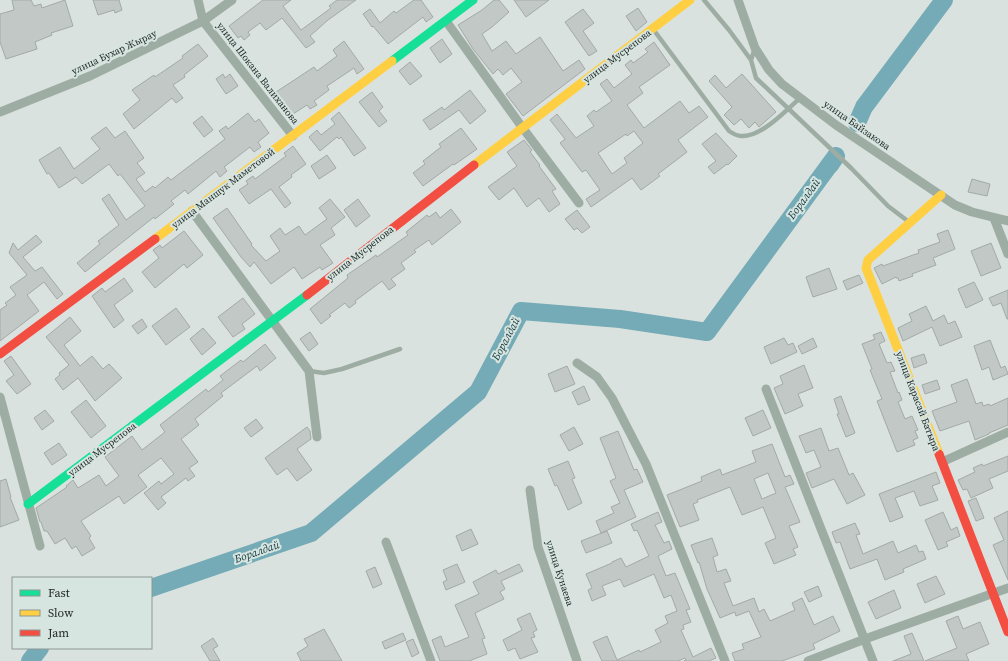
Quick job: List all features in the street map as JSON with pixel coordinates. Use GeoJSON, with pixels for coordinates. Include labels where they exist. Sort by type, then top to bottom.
{"type":"FeatureCollection","features":[{"type":"Feature","properties":{"kind":"street","name":"улица Шокана Валиханова"},"geometry":{"type":"LineString","coordinates":[[198,0],[203,21],[293,136]]}},
{"type":"Feature","properties":{"kind":"street","name":"улица Бухар Жырау"},"geometry":{"type":"LineString","coordinates":[[0,112],[90,76],[203,21],[232,0]]}},
{"type":"Feature","properties":{"kind":"street","name":"улица Маншук Маметовой"},"geometry":{"type":"LineString","coordinates":[[0,354],[293,136],[472,0]]}},
{"type":"Feature","properties":{"kind":"street","name":"улица Мусрепова"},"geometry":{"type":"LineString","coordinates":[[28,504],[273,321],[522,127],[690,0]]}},
{"type":"Feature","properties":{"kind":"street","name":"улица Байзакова"},"geometry":{"type":"LineString","coordinates":[[738,0],[755,48],[769,70],[782,84],[836,125],[955,204],[972,212],[1008,220]]}},
{"type":"Feature","properties":{"kind":"street"},"geometry":{"type":"LineString","coordinates":[[446,21],[522,127],[579,202]]}},
{"type":"Feature","properties":{"kind":"street","name":"улица Карасай Батыра"},"geometry":{"type":"LineString","coordinates":[[941,195],[868,260],[866,268],[1008,632]]}},
{"type":"Feature","properties":{"kind":"street"},"geometry":{"type":"LineString","coordinates":[[192,210],[309,370],[317,437]]}},
{"type":"Feature","properties":{"kind":"street"},"geometry":{"type":"LineString","coordinates":[[994,218],[1008,254]]}},
{"type":"Feature","properties":{"kind":"street"},"geometry":{"type":"LineString","coordinates":[[578,363],[597,378],[612,398],[646,464],[725,661]]}},
{"type":"Feature","properties":{"kind":"street"},"geometry":{"type":"LineString","coordinates":[[766,389],[873,661]]}},
{"type":"Feature","properties":{"kind":"street"},"geometry":{"type":"LineString","coordinates":[[0,397],[40,546]]}},
{"type":"Feature","properties":{"kind":"street"},"geometry":{"type":"LineString","coordinates":[[942,462],[1008,432]]}},
{"type":"Feature","properties":{"kind":"street","name":"улица Кунаева"},"geometry":{"type":"LineString","coordinates":[[530,490],[538,548],[577,661]]}},
{"type":"Feature","properties":{"kind":"street"},"geometry":{"type":"LineString","coordinates":[[386,542],[431,661]]}},
{"type":"Feature","properties":{"kind":"street"},"geometry":{"type":"LineString","coordinates":[[808,661],[1008,588]]}},
{"type":"Feature","properties":{"kind":"lane"},"geometry":{"type":"LineString","coordinates":[[704,0],[715,12],[751,60],[756,78],[851,168],[888,206],[910,223]]}},
{"type":"Feature","properties":{"kind":"lane"},"geometry":{"type":"LineString","coordinates":[[652,29],[729,131],[740,136],[757,133],[789,109],[800,98]]}},
{"type":"Feature","properties":{"kind":"lane"},"geometry":{"type":"LineString","coordinates":[[751,60],[755,48]]}},
{"type":"Feature","properties":{"kind":"lane"},"geometry":{"type":"LineString","coordinates":[[309,370],[324,373],[342,369],[400,349]]}},
{"type":"Feature","properties":{"kind":"building"},"geometry":{"type":"Polygon","coordinates":[[[12,0],[31,0],[34,6],[41,4],[42,8],[65,0],[73,26],[51,33],[52,35],[35,42],[37,49],[6,59],[0,42],[0,14],[14,10],[12,0]]]}},
{"type":"Feature","properties":{"kind":"building"},"geometry":{"type":"Polygon","coordinates":[[[93,0],[119,0],[122,10],[115,13],[114,10],[98,15],[93,0]]]}},
{"type":"Feature","properties":{"kind":"building"},"geometry":{"type":"Polygon","coordinates":[[[263,0],[291,0],[283,6],[301,30],[331,8],[329,6],[337,0],[356,0],[328,20],[310,36],[315,42],[306,48],[282,18],[266,30],[260,23],[248,32],[250,35],[244,40],[241,36],[238,38],[229,26],[263,0]]]}},
{"type":"Feature","properties":{"kind":"building"},"geometry":{"type":"Polygon","coordinates":[[[414,0],[421,0],[433,17],[426,22],[423,17],[388,44],[373,26],[372,27],[363,14],[370,9],[380,23],[394,11],[396,13],[414,0]]]}},
{"type":"Feature","properties":{"kind":"building"},"geometry":{"type":"Polygon","coordinates":[[[494,0],[499,0],[509,12],[482,34],[492,51],[506,41],[516,54],[540,37],[563,71],[579,60],[585,69],[523,116],[506,94],[522,82],[511,68],[503,75],[498,69],[493,74],[473,49],[458,25],[482,10],[494,0]]]}},
{"type":"Feature","properties":{"kind":"building"},"geometry":{"type":"Polygon","coordinates":[[[514,0],[549,0],[526,17],[514,0]]]}},
{"type":"Feature","properties":{"kind":"building"},"geometry":{"type":"Polygon","coordinates":[[[638,8],[647,22],[636,31],[626,16],[638,8]]]}},
{"type":"Feature","properties":{"kind":"building"},"geometry":{"type":"Polygon","coordinates":[[[583,9],[594,23],[583,31],[597,51],[589,56],[565,22],[583,9]]]}},
{"type":"Feature","properties":{"kind":"building"},"geometry":{"type":"Polygon","coordinates":[[[442,39],[452,54],[440,63],[430,48],[442,39]]]}},
{"type":"Feature","properties":{"kind":"building"},"geometry":{"type":"Polygon","coordinates":[[[344,41],[364,69],[357,74],[354,68],[327,86],[329,90],[314,101],[317,105],[310,109],[307,105],[293,114],[285,103],[281,105],[273,94],[314,67],[317,71],[337,56],[333,50],[344,41]]]}},
{"type":"Feature","properties":{"kind":"building"},"geometry":{"type":"Polygon","coordinates":[[[654,42],[670,65],[639,87],[643,93],[627,105],[644,128],[680,101],[689,113],[699,106],[708,117],[678,140],[687,152],[658,174],[660,176],[641,190],[632,178],[591,207],[586,199],[600,190],[586,170],[582,172],[560,143],[565,139],[550,120],[557,114],[576,138],[594,126],[587,116],[594,110],[596,112],[612,101],[600,84],[607,79],[614,88],[632,74],[625,65],[631,60],[633,63],[648,52],[645,49],[654,42]],[[634,131],[627,136],[626,134],[598,153],[612,174],[627,163],[624,158],[643,143],[634,131]]]}},
{"type":"Feature","properties":{"kind":"building"},"geometry":{"type":"Polygon","coordinates":[[[198,44],[208,56],[184,75],[185,77],[173,85],[183,98],[176,103],[172,98],[134,129],[123,114],[140,100],[132,90],[154,75],[155,77],[183,58],[182,56],[198,44]]]}},
{"type":"Feature","properties":{"kind":"building"},"geometry":{"type":"Polygon","coordinates":[[[410,62],[422,76],[410,85],[399,71],[410,62]]]}},
{"type":"Feature","properties":{"kind":"building"},"geometry":{"type":"Polygon","coordinates":[[[223,74],[225,78],[230,74],[238,86],[226,94],[216,79],[223,74]]]}},
{"type":"Feature","properties":{"kind":"building"},"geometry":{"type":"Polygon","coordinates":[[[742,74],[776,112],[759,127],[755,122],[749,128],[741,119],[734,125],[724,115],[732,107],[709,81],[715,75],[726,88],[742,74]]]}},
{"type":"Feature","properties":{"kind":"building"},"geometry":{"type":"Polygon","coordinates":[[[470,90],[486,111],[470,124],[459,110],[430,130],[423,120],[442,107],[444,110],[470,90]]]}},
{"type":"Feature","properties":{"kind":"building"},"geometry":{"type":"Polygon","coordinates":[[[372,92],[383,107],[379,111],[387,121],[379,127],[359,102],[372,92]]]}},
{"type":"Feature","properties":{"kind":"building"},"geometry":{"type":"Polygon","coordinates":[[[339,112],[366,148],[354,156],[341,137],[339,139],[337,137],[320,151],[309,137],[317,130],[321,135],[335,124],[331,119],[339,112]]]}},
{"type":"Feature","properties":{"kind":"building"},"geometry":{"type":"Polygon","coordinates":[[[248,113],[255,122],[259,119],[269,133],[258,142],[261,147],[254,152],[250,147],[224,167],[227,171],[220,177],[216,171],[188,194],[185,190],[171,201],[174,204],[155,219],[154,217],[85,272],[77,263],[100,244],[98,241],[119,225],[102,199],[109,194],[126,220],[145,206],[120,174],[118,176],[109,164],[82,184],[76,177],[59,188],[49,173],[47,174],[39,160],[60,147],[74,169],[100,149],[91,138],[106,127],[115,138],[125,131],[144,158],[137,163],[145,173],[136,179],[145,192],[153,186],[155,188],[168,177],[171,180],[225,139],[219,131],[226,126],[228,129],[248,113]]]}},
{"type":"Feature","properties":{"kind":"building"},"geometry":{"type":"Polygon","coordinates":[[[202,116],[213,130],[204,137],[193,123],[202,116]]]}},
{"type":"Feature","properties":{"kind":"building"},"geometry":{"type":"Polygon","coordinates":[[[461,128],[477,149],[423,186],[413,173],[425,164],[423,161],[441,147],[439,144],[461,128]]]}},
{"type":"Feature","properties":{"kind":"building"},"geometry":{"type":"Polygon","coordinates":[[[716,133],[737,156],[728,165],[727,164],[714,174],[708,167],[716,161],[702,144],[716,133]]]}},
{"type":"Feature","properties":{"kind":"building"},"geometry":{"type":"Polygon","coordinates":[[[524,140],[532,150],[530,152],[540,165],[539,166],[556,189],[552,191],[560,204],[549,212],[539,198],[527,207],[514,188],[499,200],[488,187],[517,166],[507,152],[524,140]]]}},
{"type":"Feature","properties":{"kind":"building"},"geometry":{"type":"Polygon","coordinates":[[[293,146],[306,164],[291,175],[292,177],[279,187],[291,203],[285,208],[271,189],[249,204],[239,190],[248,184],[246,181],[253,176],[255,179],[286,156],[284,153],[293,146]]]}},
{"type":"Feature","properties":{"kind":"building"},"geometry":{"type":"Polygon","coordinates":[[[327,155],[336,168],[319,179],[311,166],[327,155]]]}},
{"type":"Feature","properties":{"kind":"building"},"geometry":{"type":"Polygon","coordinates":[[[972,179],[990,184],[987,196],[968,192],[972,179]]]}},
{"type":"Feature","properties":{"kind":"building"},"geometry":{"type":"Polygon","coordinates":[[[330,199],[345,217],[331,228],[335,235],[320,245],[333,263],[322,270],[320,267],[302,279],[294,267],[271,284],[254,262],[250,267],[241,257],[213,218],[227,208],[252,244],[251,245],[266,261],[280,251],[270,236],[280,228],[285,235],[299,226],[305,235],[327,219],[319,208],[330,199]]]}},
{"type":"Feature","properties":{"kind":"building"},"geometry":{"type":"Polygon","coordinates":[[[358,199],[370,216],[356,227],[344,210],[358,199]]]}},
{"type":"Feature","properties":{"kind":"building"},"geometry":{"type":"Polygon","coordinates":[[[451,209],[461,222],[432,245],[429,240],[414,250],[416,252],[401,263],[405,269],[391,279],[396,285],[389,290],[382,281],[355,301],[356,303],[349,308],[345,303],[329,315],[331,316],[321,324],[310,309],[348,278],[347,275],[376,255],[377,257],[408,235],[406,232],[427,215],[429,217],[436,212],[440,218],[451,209]]]}},
{"type":"Feature","properties":{"kind":"building"},"geometry":{"type":"Polygon","coordinates":[[[577,210],[590,227],[582,233],[577,228],[574,230],[565,219],[577,210]]]}},
{"type":"Feature","properties":{"kind":"building"},"geometry":{"type":"Polygon","coordinates":[[[948,230],[955,249],[933,258],[936,265],[912,274],[913,276],[899,281],[896,277],[882,284],[874,268],[882,264],[883,266],[919,253],[918,250],[940,242],[937,234],[948,230]]]}},
{"type":"Feature","properties":{"kind":"building"},"geometry":{"type":"Polygon","coordinates":[[[184,231],[203,255],[187,268],[184,264],[155,288],[142,272],[159,258],[153,250],[160,245],[162,248],[184,231]]]}},
{"type":"Feature","properties":{"kind":"building"},"geometry":{"type":"Polygon","coordinates":[[[36,235],[42,242],[23,257],[35,271],[42,267],[63,294],[57,299],[44,282],[27,295],[39,311],[0,341],[0,310],[7,305],[5,303],[16,295],[10,287],[27,275],[9,253],[13,243],[18,250],[36,235]]]}},
{"type":"Feature","properties":{"kind":"building"},"geometry":{"type":"Polygon","coordinates":[[[991,243],[1001,268],[981,276],[971,251],[991,243]]]}},
{"type":"Feature","properties":{"kind":"building"},"geometry":{"type":"Polygon","coordinates":[[[829,268],[837,289],[813,297],[806,277],[829,268]]]}},
{"type":"Feature","properties":{"kind":"building"},"geometry":{"type":"Polygon","coordinates":[[[859,275],[863,283],[847,290],[843,281],[859,275]]]}},
{"type":"Feature","properties":{"kind":"building"},"geometry":{"type":"Polygon","coordinates":[[[124,278],[133,291],[114,305],[124,320],[114,328],[92,296],[102,288],[105,292],[124,278]]]}},
{"type":"Feature","properties":{"kind":"building"},"geometry":{"type":"Polygon","coordinates":[[[974,282],[983,300],[966,308],[958,289],[974,282]]]}},
{"type":"Feature","properties":{"kind":"building"},"geometry":{"type":"Polygon","coordinates":[[[1008,290],[1007,319],[1001,303],[993,306],[989,298],[1008,290]]]}},
{"type":"Feature","properties":{"kind":"building"},"geometry":{"type":"Polygon","coordinates":[[[243,298],[255,314],[242,324],[245,329],[233,337],[218,317],[243,298]]]}},
{"type":"Feature","properties":{"kind":"building"},"geometry":{"type":"Polygon","coordinates":[[[926,306],[933,321],[944,315],[948,324],[955,321],[962,337],[940,346],[932,327],[903,341],[898,328],[912,321],[909,314],[926,306]]]}},
{"type":"Feature","properties":{"kind":"building"},"geometry":{"type":"Polygon","coordinates":[[[176,308],[190,327],[166,345],[152,326],[176,308]]]}},
{"type":"Feature","properties":{"kind":"building"},"geometry":{"type":"Polygon","coordinates":[[[70,317],[81,331],[64,345],[80,366],[92,356],[103,369],[109,364],[122,378],[95,401],[78,378],[63,390],[55,379],[60,375],[59,373],[69,365],[46,337],[70,317]]]}},
{"type":"Feature","properties":{"kind":"building"},"geometry":{"type":"Polygon","coordinates":[[[142,319],[147,327],[138,334],[132,326],[142,319]]]}},
{"type":"Feature","properties":{"kind":"building"},"geometry":{"type":"Polygon","coordinates":[[[203,328],[216,343],[202,355],[190,339],[203,328]]]}},
{"type":"Feature","properties":{"kind":"building"},"geometry":{"type":"Polygon","coordinates":[[[310,332],[318,344],[309,351],[300,339],[310,332]]]}},
{"type":"Feature","properties":{"kind":"building"},"geometry":{"type":"Polygon","coordinates":[[[881,332],[885,341],[879,344],[887,363],[891,362],[895,371],[890,372],[902,400],[898,402],[905,419],[912,416],[918,430],[915,431],[918,438],[913,440],[915,445],[897,452],[877,401],[882,399],[870,370],[872,369],[862,344],[875,339],[873,335],[881,332]]]}},
{"type":"Feature","properties":{"kind":"building"},"geometry":{"type":"Polygon","coordinates":[[[784,338],[788,345],[793,343],[797,352],[771,364],[764,347],[784,338]]]}},
{"type":"Feature","properties":{"kind":"building"},"geometry":{"type":"Polygon","coordinates":[[[813,338],[817,347],[802,354],[798,346],[813,338]]]}},
{"type":"Feature","properties":{"kind":"building"},"geometry":{"type":"Polygon","coordinates":[[[990,340],[1001,368],[1005,366],[1008,374],[993,380],[989,367],[982,370],[974,346],[990,340]]]}},
{"type":"Feature","properties":{"kind":"building"},"geometry":{"type":"Polygon","coordinates":[[[265,344],[276,358],[260,371],[257,366],[221,393],[223,396],[195,419],[199,425],[181,439],[198,462],[189,468],[195,476],[188,481],[186,478],[161,497],[166,503],[158,510],[144,493],[159,481],[161,484],[174,474],[161,458],[138,475],[147,487],[124,504],[119,496],[81,521],[91,536],[89,538],[95,548],[82,556],[76,546],[72,549],[65,538],[55,544],[47,531],[44,531],[36,508],[67,487],[66,486],[73,480],[78,488],[99,475],[106,486],[119,476],[105,457],[132,436],[142,450],[165,432],[160,425],[206,389],[208,392],[223,380],[220,376],[241,360],[243,362],[265,344]]]}},
{"type":"Feature","properties":{"kind":"building"},"geometry":{"type":"Polygon","coordinates":[[[924,354],[927,363],[914,368],[911,358],[924,354]]]}},
{"type":"Feature","properties":{"kind":"building"},"geometry":{"type":"Polygon","coordinates":[[[11,356],[31,384],[17,394],[6,381],[14,375],[4,361],[11,356]]]}},
{"type":"Feature","properties":{"kind":"building"},"geometry":{"type":"Polygon","coordinates":[[[804,365],[813,388],[798,394],[803,406],[785,414],[774,388],[783,384],[780,376],[804,365]]]}},
{"type":"Feature","properties":{"kind":"building"},"geometry":{"type":"Polygon","coordinates":[[[567,366],[575,384],[555,392],[548,374],[567,366]]]}},
{"type":"Feature","properties":{"kind":"building"},"geometry":{"type":"Polygon","coordinates":[[[967,379],[976,404],[982,402],[983,406],[989,404],[990,406],[1008,398],[1008,425],[975,440],[969,421],[940,431],[932,411],[957,402],[951,385],[967,379]]]}},
{"type":"Feature","properties":{"kind":"building"},"geometry":{"type":"Polygon","coordinates":[[[937,380],[940,389],[925,394],[922,385],[937,380]]]}},
{"type":"Feature","properties":{"kind":"building"},"geometry":{"type":"Polygon","coordinates":[[[584,386],[590,400],[578,405],[572,392],[584,386]]]}},
{"type":"Feature","properties":{"kind":"building"},"geometry":{"type":"Polygon","coordinates":[[[841,396],[855,433],[846,437],[837,414],[839,414],[834,399],[841,396]]]}},
{"type":"Feature","properties":{"kind":"building"},"geometry":{"type":"Polygon","coordinates":[[[86,400],[106,426],[91,438],[71,412],[86,400]]]}},
{"type":"Feature","properties":{"kind":"building"},"geometry":{"type":"Polygon","coordinates":[[[45,410],[54,421],[42,430],[34,418],[45,410]]]}},
{"type":"Feature","properties":{"kind":"building"},"geometry":{"type":"Polygon","coordinates":[[[763,410],[771,428],[753,436],[745,418],[763,410]]]}},
{"type":"Feature","properties":{"kind":"building"},"geometry":{"type":"Polygon","coordinates":[[[256,419],[263,428],[251,437],[244,428],[256,419]]]}},
{"type":"Feature","properties":{"kind":"building"},"geometry":{"type":"Polygon","coordinates":[[[307,427],[310,431],[311,439],[297,449],[312,470],[297,481],[287,468],[277,475],[265,458],[307,427]]]}},
{"type":"Feature","properties":{"kind":"building"},"geometry":{"type":"Polygon","coordinates":[[[574,427],[583,444],[569,451],[560,435],[574,427]]]}},
{"type":"Feature","properties":{"kind":"building"},"geometry":{"type":"Polygon","coordinates":[[[821,428],[829,451],[838,448],[849,475],[853,473],[865,495],[847,504],[834,479],[812,488],[806,473],[821,467],[814,450],[806,453],[799,436],[821,428]]]}},
{"type":"Feature","properties":{"kind":"building"},"geometry":{"type":"Polygon","coordinates":[[[618,431],[634,470],[637,469],[643,482],[624,490],[636,517],[601,533],[596,521],[614,513],[611,507],[620,503],[610,481],[616,478],[600,438],[618,431]]]}},
{"type":"Feature","properties":{"kind":"building"},"geometry":{"type":"Polygon","coordinates":[[[59,443],[67,455],[52,465],[44,453],[59,443]]]}},
{"type":"Feature","properties":{"kind":"building"},"geometry":{"type":"Polygon","coordinates":[[[772,444],[785,477],[790,475],[794,484],[785,487],[800,522],[789,526],[798,547],[793,549],[796,555],[774,564],[765,543],[776,538],[763,507],[742,515],[730,487],[697,500],[698,502],[693,504],[699,520],[680,527],[667,495],[702,481],[701,477],[720,469],[722,475],[756,462],[752,451],[772,444]],[[768,473],[754,479],[762,499],[776,493],[768,473]]]}},
{"type":"Feature","properties":{"kind":"building"},"geometry":{"type":"Polygon","coordinates":[[[1008,456],[1008,471],[989,479],[993,488],[971,498],[967,489],[963,490],[958,480],[975,472],[973,468],[982,464],[983,466],[1008,456]]]}},
{"type":"Feature","properties":{"kind":"building"},"geometry":{"type":"Polygon","coordinates":[[[568,461],[575,478],[572,479],[582,503],[568,510],[548,469],[568,461]]]}},
{"type":"Feature","properties":{"kind":"building"},"geometry":{"type":"Polygon","coordinates":[[[936,472],[940,483],[932,486],[938,500],[920,506],[914,491],[895,498],[903,517],[890,522],[879,494],[936,472]]]}},
{"type":"Feature","properties":{"kind":"building"},"geometry":{"type":"Polygon","coordinates":[[[6,479],[10,497],[19,520],[0,527],[0,481],[6,479]]]}},
{"type":"Feature","properties":{"kind":"building"},"geometry":{"type":"Polygon","coordinates":[[[976,498],[984,518],[976,521],[968,501],[976,498]]]}},
{"type":"Feature","properties":{"kind":"building"},"geometry":{"type":"Polygon","coordinates":[[[1008,511],[1008,580],[993,545],[1004,540],[994,518],[1008,511]]]}},
{"type":"Feature","properties":{"kind":"building"},"geometry":{"type":"Polygon","coordinates":[[[658,512],[662,522],[655,525],[664,543],[669,541],[672,549],[658,556],[666,576],[675,573],[690,609],[686,610],[691,622],[683,625],[684,629],[681,630],[693,657],[711,648],[716,658],[709,661],[684,661],[686,660],[685,658],[678,661],[602,661],[593,642],[607,636],[617,660],[639,650],[640,652],[661,642],[655,630],[668,623],[665,616],[677,611],[671,595],[664,598],[654,574],[624,587],[620,579],[602,586],[606,595],[592,601],[588,590],[592,588],[586,574],[621,558],[626,567],[649,556],[637,530],[634,531],[631,524],[658,512]]]}},
{"type":"Feature","properties":{"kind":"building"},"geometry":{"type":"Polygon","coordinates":[[[943,512],[951,530],[957,527],[960,536],[946,542],[948,546],[938,550],[925,520],[943,512]]]}},
{"type":"Feature","properties":{"kind":"building"},"geometry":{"type":"Polygon","coordinates":[[[855,523],[860,534],[856,535],[863,554],[893,541],[898,553],[916,545],[919,552],[923,551],[926,559],[903,569],[904,572],[885,580],[877,559],[850,569],[840,542],[836,543],[832,532],[855,523]]]}},
{"type":"Feature","properties":{"kind":"building"},"geometry":{"type":"Polygon","coordinates":[[[471,529],[478,544],[462,551],[456,536],[471,529]]]}},
{"type":"Feature","properties":{"kind":"building"},"geometry":{"type":"Polygon","coordinates":[[[607,531],[612,543],[586,553],[581,541],[607,531]]]}},
{"type":"Feature","properties":{"kind":"building"},"geometry":{"type":"Polygon","coordinates":[[[712,538],[718,555],[713,557],[717,572],[726,569],[731,581],[724,583],[733,606],[754,598],[759,612],[764,609],[770,621],[795,610],[792,603],[802,598],[814,625],[833,616],[840,631],[813,644],[815,649],[782,661],[735,661],[732,653],[744,649],[742,644],[761,637],[749,611],[736,616],[735,612],[720,618],[707,589],[699,562],[698,563],[691,545],[712,538]]]}},
{"type":"Feature","properties":{"kind":"building"},"geometry":{"type":"Polygon","coordinates":[[[457,564],[465,582],[446,590],[443,582],[447,580],[443,570],[457,564]]]}},
{"type":"Feature","properties":{"kind":"building"},"geometry":{"type":"Polygon","coordinates":[[[519,564],[523,571],[501,581],[505,589],[500,592],[504,599],[475,613],[485,638],[482,639],[487,654],[469,661],[440,661],[432,640],[441,636],[445,647],[469,637],[455,605],[479,594],[473,582],[496,570],[498,574],[519,564]]]}},
{"type":"Feature","properties":{"kind":"building"},"geometry":{"type":"Polygon","coordinates":[[[375,567],[382,584],[373,588],[366,571],[375,567]]]}},
{"type":"Feature","properties":{"kind":"building"},"geometry":{"type":"Polygon","coordinates":[[[936,576],[945,594],[925,603],[917,584],[936,576]]]}},
{"type":"Feature","properties":{"kind":"building"},"geometry":{"type":"Polygon","coordinates":[[[818,586],[822,596],[809,602],[804,592],[818,586]]]}},
{"type":"Feature","properties":{"kind":"building"},"geometry":{"type":"Polygon","coordinates":[[[894,590],[901,608],[876,619],[868,602],[894,590]]]}},
{"type":"Feature","properties":{"kind":"building"},"geometry":{"type":"Polygon","coordinates":[[[530,613],[537,630],[533,632],[535,637],[531,638],[538,652],[520,659],[515,648],[508,651],[503,640],[522,630],[517,619],[530,613]]]}},
{"type":"Feature","properties":{"kind":"building"},"geometry":{"type":"Polygon","coordinates":[[[958,616],[963,629],[980,622],[989,644],[966,654],[969,661],[925,661],[957,648],[946,621],[958,616]]]}},
{"type":"Feature","properties":{"kind":"building"},"geometry":{"type":"Polygon","coordinates":[[[324,629],[342,661],[301,661],[297,653],[308,646],[304,639],[324,629]]]}},
{"type":"Feature","properties":{"kind":"building"},"geometry":{"type":"Polygon","coordinates":[[[403,633],[406,640],[385,649],[382,642],[403,633]]]}},
{"type":"Feature","properties":{"kind":"building"},"geometry":{"type":"Polygon","coordinates":[[[912,633],[924,661],[893,661],[911,654],[904,636],[912,633]]]}},
{"type":"Feature","properties":{"kind":"building"},"geometry":{"type":"Polygon","coordinates":[[[213,638],[218,646],[213,649],[220,661],[210,661],[201,646],[213,638]]]}},
{"type":"Feature","properties":{"kind":"building"},"geometry":{"type":"Polygon","coordinates":[[[413,639],[419,653],[412,657],[406,642],[413,639]]]}},
{"type":"Feature","properties":{"kind":"waterway","name":"Боралдай"},"geometry":{"type":"LineString","coordinates":[[857,123],[864,107],[944,0]]}},
{"type":"Feature","properties":{"kind":"waterway","name":"Боралдай"},"geometry":{"type":"LineString","coordinates":[[152,588],[311,533],[478,392],[521,311],[620,319],[707,332],[836,156],[830,165]]}},
{"type":"Feature","properties":{"kind":"waterway","name":"Боралдай"},"geometry":{"type":"LineString","coordinates":[[30,661],[39,649]]}},
{"type":"Feature","properties":{"kind":"traffic: fast"},"geometry":{"type":"LineString","coordinates":[[392,61],[473,0]]}},
{"type":"Feature","properties":{"kind":"traffic: fast"},"geometry":{"type":"LineString","coordinates":[[28,504],[307,295]]}},
{"type":"Feature","properties":{"kind":"traffic: slow"},"geometry":{"type":"LineString","coordinates":[[474,165],[690,0]]}},
{"type":"Feature","properties":{"kind":"traffic: slow"},"geometry":{"type":"LineString","coordinates":[[155,239],[392,61]]}},
{"type":"Feature","properties":{"kind":"traffic: slow"},"geometry":{"type":"LineString","coordinates":[[939,454],[866,268],[868,260],[941,195]]}},
{"type":"Feature","properties":{"kind":"traffic: jam"},"geometry":{"type":"LineString","coordinates":[[307,295],[474,165]]}},
{"type":"Feature","properties":{"kind":"traffic: jam"},"geometry":{"type":"LineString","coordinates":[[0,354],[155,239]]}},
{"type":"Feature","properties":{"kind":"traffic: jam"},"geometry":{"type":"LineString","coordinates":[[939,454],[1008,632]]}}]}
